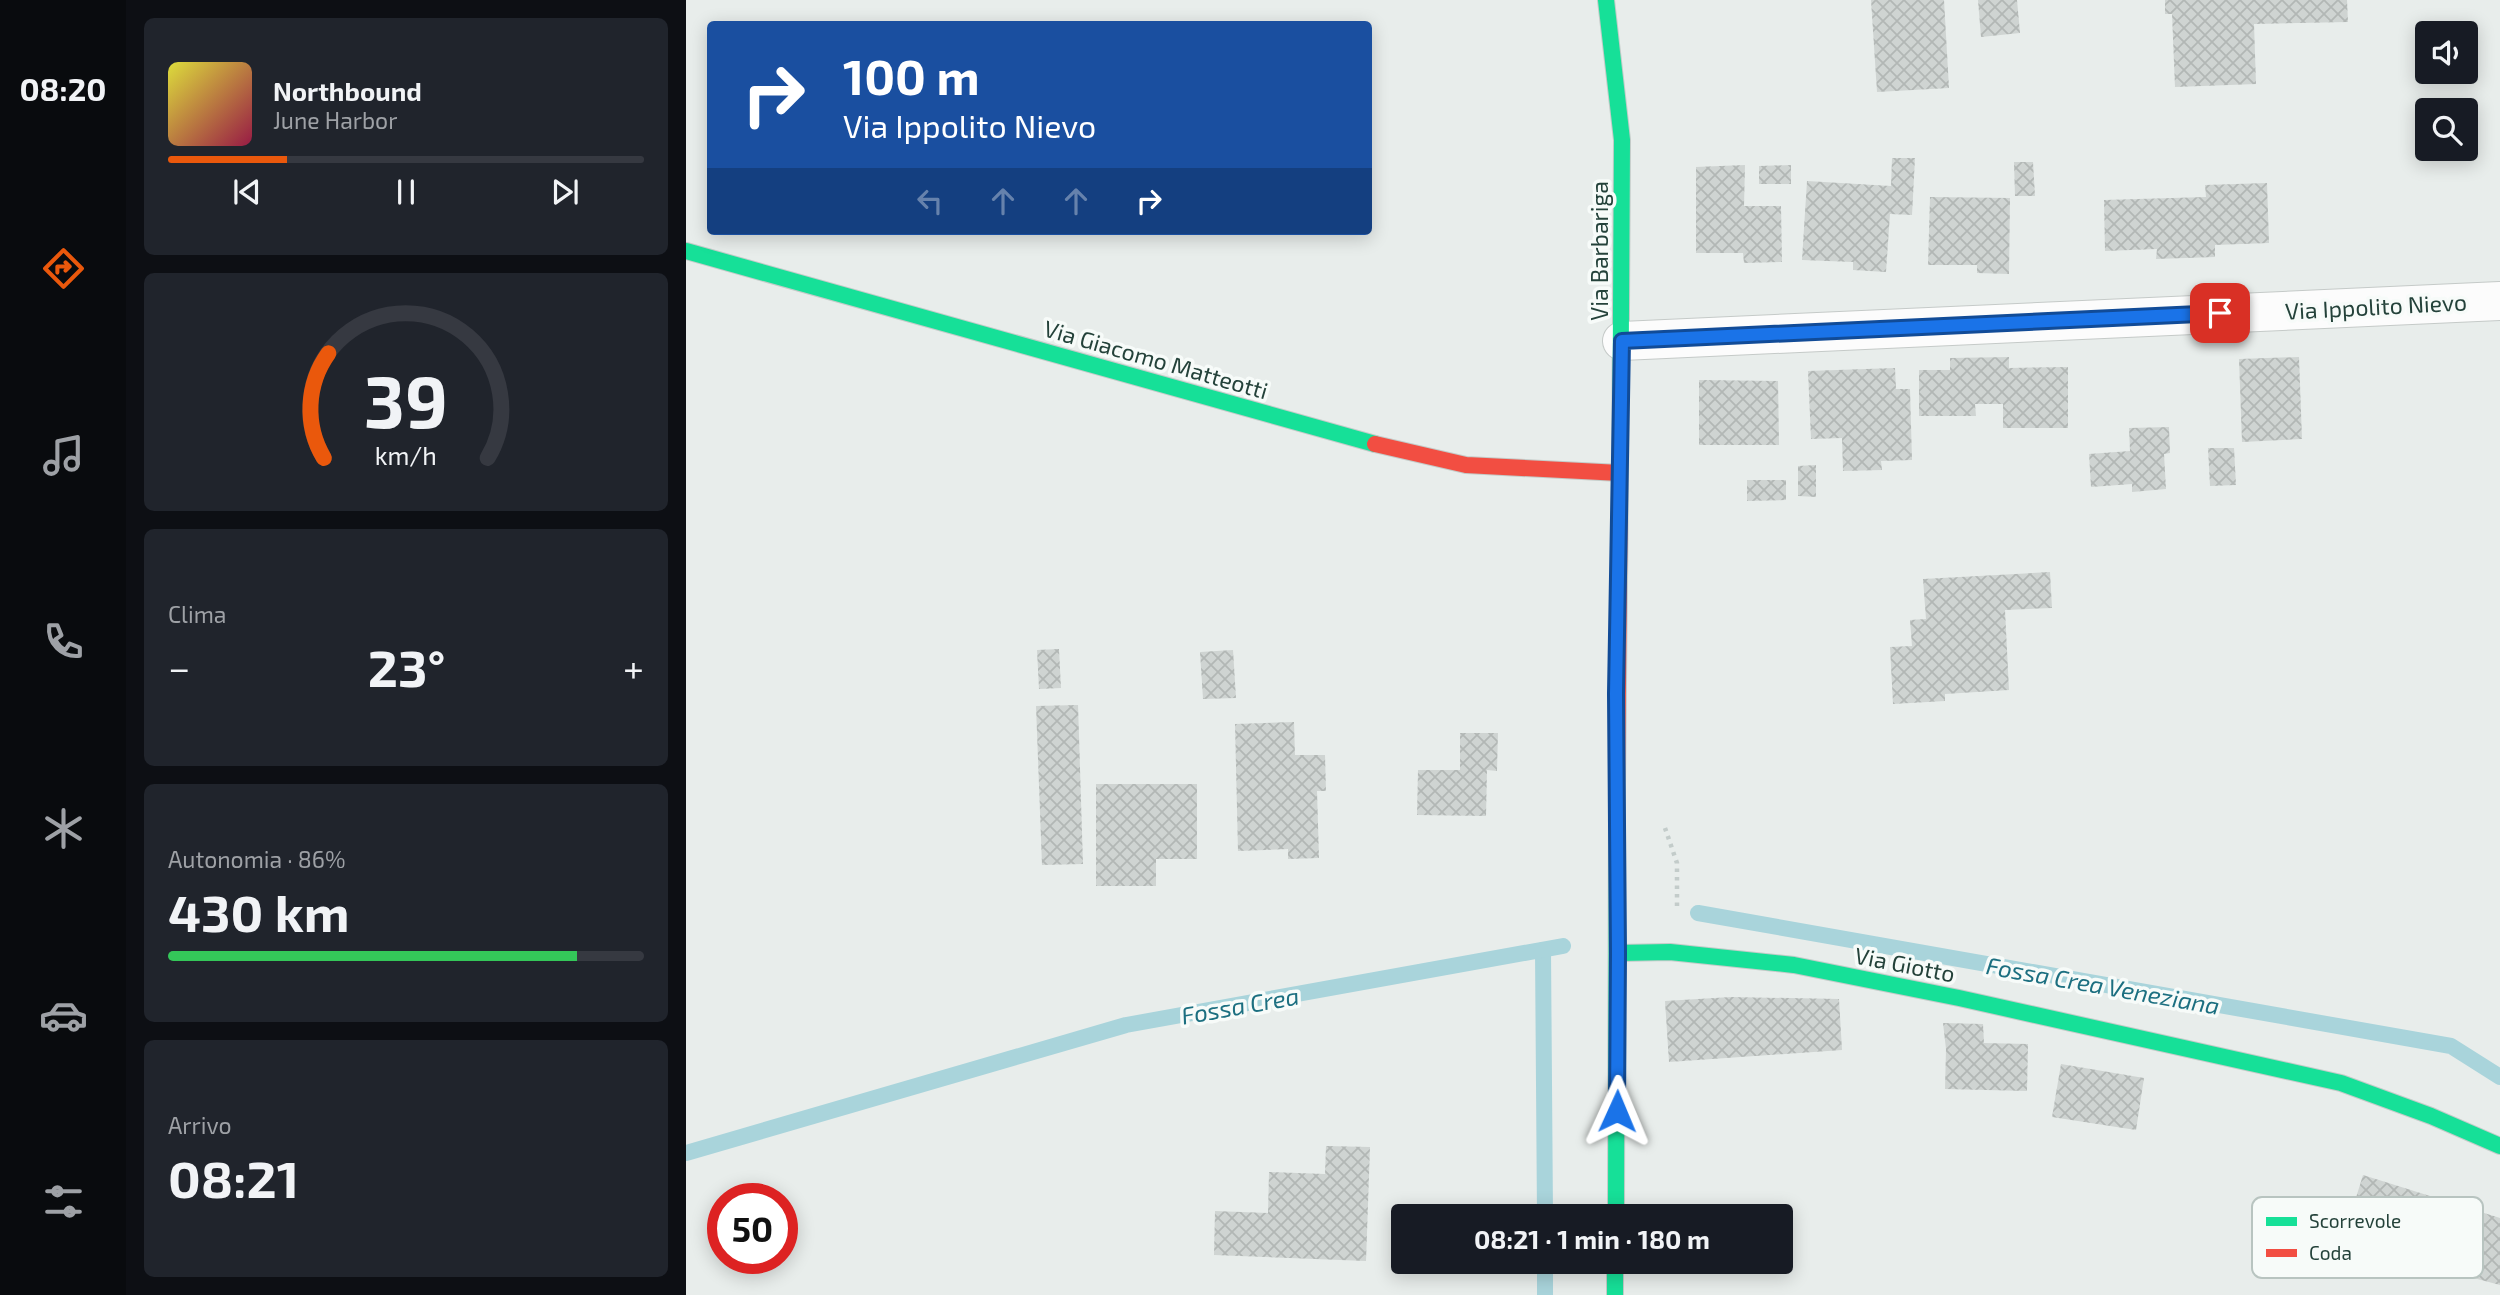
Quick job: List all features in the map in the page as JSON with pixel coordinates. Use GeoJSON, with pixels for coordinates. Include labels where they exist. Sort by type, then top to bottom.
{"type":"FeatureCollection","features":[{"type":"Feature","properties":{"kind":"street","name":"Via Barbariga"},"geometry":{"type":"LineString","coordinates":[[1606,0],[1622,140],[1622,341],[1616,694],[1616,1204]]}},
{"type":"Feature","properties":{"kind":"street","name":"Via Giacomo Matteotti"},"geometry":{"type":"LineString","coordinates":[[686,251],[1370,443],[1466,465],[1620,473]]}},
{"type":"Feature","properties":{"kind":"street","name":"Via Ippolito Nievo"},"geometry":{"type":"LineString","coordinates":[[1622,341],[2500,301]]}},
{"type":"Feature","properties":{"kind":"street","name":"Via Giotto"},"geometry":{"type":"LineString","coordinates":[[1618,953],[1670,952],[1794,965],[1973,1001],[2341,1083],[2431,1116],[2500,1146]]}},
{"type":"Feature","properties":{"kind":"street"},"geometry":{"type":"LineString","coordinates":[[1615,1274],[1615,1295]]}},
{"type":"Feature","properties":{"kind":"building"},"geometry":{"type":"Polygon","coordinates":[[[1871,0],[1944,0],[1949,88],[1877,92],[1871,0]]]}},
{"type":"Feature","properties":{"kind":"building"},"geometry":{"type":"Polygon","coordinates":[[[1978,0],[2017,0],[2020,33],[1981,37],[1978,0]]]}},
{"type":"Feature","properties":{"kind":"building"},"geometry":{"type":"Polygon","coordinates":[[[2165,0],[2347,0],[2348,22],[2254,24],[2256,84],[2175,87],[2172,14],[2165,14],[2165,0]]]}},
{"type":"Feature","properties":{"kind":"building"},"geometry":{"type":"Polygon","coordinates":[[[1892,158],[1915,158],[1912,215],[1890,214],[1886,272],[1853,270],[1853,262],[1802,260],[1807,181],[1891,186],[1892,158]]]}},
{"type":"Feature","properties":{"kind":"building"},"geometry":{"type":"Polygon","coordinates":[[[2014,162],[2033,162],[2035,196],[2015,196],[2014,162]]]}},
{"type":"Feature","properties":{"kind":"building"},"geometry":{"type":"Polygon","coordinates":[[[1745,165],[1744,206],[1781,206],[1782,262],[1744,263],[1743,253],[1696,253],[1696,167],[1745,165]]]}},
{"type":"Feature","properties":{"kind":"building"},"geometry":{"type":"Polygon","coordinates":[[[1791,165],[1791,184],[1759,184],[1759,166],[1791,165]]]}},
{"type":"Feature","properties":{"kind":"building"},"geometry":{"type":"Polygon","coordinates":[[[2267,183],[2269,243],[2215,245],[2215,257],[2156,259],[2157,249],[2105,251],[2104,200],[2206,197],[2205,185],[2267,183]]]}},
{"type":"Feature","properties":{"kind":"building"},"geometry":{"type":"Polygon","coordinates":[[[1930,197],[2010,198],[2009,274],[1977,273],[1977,265],[1928,265],[1930,197]]]}},
{"type":"Feature","properties":{"kind":"building"},"geometry":{"type":"Polygon","coordinates":[[[2009,357],[2009,368],[2068,367],[2068,428],[2003,428],[2003,404],[1975,404],[1976,416],[1919,416],[1919,370],[1950,370],[1950,358],[2009,357]]]}},
{"type":"Feature","properties":{"kind":"building"},"geometry":{"type":"Polygon","coordinates":[[[2299,357],[2302,439],[2242,442],[2239,359],[2299,357]]]}},
{"type":"Feature","properties":{"kind":"building"},"geometry":{"type":"Polygon","coordinates":[[[1895,368],[1896,389],[1910,389],[1912,460],[1881,461],[1882,470],[1843,471],[1842,438],[1811,439],[1808,371],[1895,368]]]}},
{"type":"Feature","properties":{"kind":"building"},"geometry":{"type":"Polygon","coordinates":[[[1699,380],[1778,381],[1779,445],[1699,445],[1699,380]]]}},
{"type":"Feature","properties":{"kind":"building"},"geometry":{"type":"Polygon","coordinates":[[[2169,427],[2170,453],[2164,454],[2166,489],[2132,492],[2132,484],[2091,487],[2089,454],[2130,451],[2129,428],[2169,427]]]}},
{"type":"Feature","properties":{"kind":"building"},"geometry":{"type":"Polygon","coordinates":[[[2208,448],[2234,448],[2236,485],[2210,486],[2208,448]]]}},
{"type":"Feature","properties":{"kind":"building"},"geometry":{"type":"Polygon","coordinates":[[[1816,465],[1816,497],[1798,496],[1798,466],[1816,465]]]}},
{"type":"Feature","properties":{"kind":"building"},"geometry":{"type":"Polygon","coordinates":[[[1747,480],[1786,480],[1786,500],[1747,501],[1747,480]]]}},
{"type":"Feature","properties":{"kind":"building"},"geometry":{"type":"Polygon","coordinates":[[[2050,572],[2052,608],[2005,610],[2009,690],[1945,694],[1945,701],[1893,704],[1890,647],[1912,646],[1910,620],[1926,619],[1923,579],[2050,572]]]}},
{"type":"Feature","properties":{"kind":"building"},"geometry":{"type":"Polygon","coordinates":[[[1059,649],[1061,688],[1039,689],[1037,650],[1059,649]]]}},
{"type":"Feature","properties":{"kind":"building"},"geometry":{"type":"Polygon","coordinates":[[[1233,650],[1236,698],[1203,699],[1200,652],[1233,650]]]}},
{"type":"Feature","properties":{"kind":"building"},"geometry":{"type":"Polygon","coordinates":[[[1078,705],[1083,864],[1042,865],[1036,706],[1078,705]]]}},
{"type":"Feature","properties":{"kind":"building"},"geometry":{"type":"Polygon","coordinates":[[[1294,722],[1295,755],[1325,755],[1326,791],[1317,791],[1319,858],[1288,859],[1288,849],[1238,851],[1235,724],[1294,722]]]}},
{"type":"Feature","properties":{"kind":"building"},"geometry":{"type":"Polygon","coordinates":[[[1460,733],[1498,733],[1497,771],[1487,770],[1486,816],[1417,815],[1418,770],[1460,770],[1460,733]]]}},
{"type":"Feature","properties":{"kind":"building"},"geometry":{"type":"Polygon","coordinates":[[[1096,784],[1197,784],[1197,859],[1156,859],[1156,886],[1096,886],[1096,784]]]}},
{"type":"Feature","properties":{"kind":"building"},"geometry":{"type":"Polygon","coordinates":[[[1731,997],[1839,999],[1842,1050],[1669,1062],[1665,1001],[1731,997]]]}},
{"type":"Feature","properties":{"kind":"building"},"geometry":{"type":"Polygon","coordinates":[[[1943,1023],[1983,1024],[1984,1043],[2028,1044],[2027,1091],[1945,1089],[1946,1049],[1943,1023]]]}},
{"type":"Feature","properties":{"kind":"building"},"geometry":{"type":"Polygon","coordinates":[[[2061,1064],[2144,1078],[2136,1130],[2052,1117],[2061,1064]]]}},
{"type":"Feature","properties":{"kind":"building"},"geometry":{"type":"Polygon","coordinates":[[[1326,1146],[1370,1147],[1366,1261],[1214,1255],[1215,1211],[1268,1213],[1269,1172],[1325,1174],[1326,1146]]]}},
{"type":"Feature","properties":{"kind":"building"},"geometry":{"type":"Polygon","coordinates":[[[2363,1175],[2433,1197],[2356,1197],[2363,1175]]]}},
{"type":"Feature","properties":{"kind":"building"},"geometry":{"type":"Polygon","coordinates":[[[2483,1213],[2500,1218],[2500,1285],[2474,1278],[2483,1278],[2483,1213]]]}},
{"type":"Feature","properties":{"kind":"waterway","name":"Fossa Crea Veneziana"},"geometry":{"type":"LineString","coordinates":[[1698,913],[2451,1046],[2500,1077]]}},
{"type":"Feature","properties":{"kind":"waterway","name":"Fossa Crea"},"geometry":{"type":"LineString","coordinates":[[686,1153],[1126,1025],[1563,946]]}},
{"type":"Feature","properties":{"kind":"waterway","name":"Fossa Crea"},"geometry":{"type":"LineString","coordinates":[[1543,950],[1545,1204]]}},
{"type":"Feature","properties":{"kind":"waterway","name":"Fossa Crea"},"geometry":{"type":"LineString","coordinates":[[1545,1274],[1545,1295]]}},
{"type":"Feature","properties":{"kind":"traffic: fast"},"geometry":{"type":"LineString","coordinates":[[1606,0],[1622,140],[1620,479]]}},
{"type":"Feature","properties":{"kind":"traffic: fast"},"geometry":{"type":"LineString","coordinates":[[686,251],[1375,444]]}},
{"type":"Feature","properties":{"kind":"traffic: fast"},"geometry":{"type":"LineString","coordinates":[[1616,1204],[1617,785]]}},
{"type":"Feature","properties":{"kind":"traffic: fast"},"geometry":{"type":"LineString","coordinates":[[1618,953],[1670,952],[1794,965],[1959,998],[2341,1083],[2431,1116],[2500,1146]]}},
{"type":"Feature","properties":{"kind":"traffic: fast"},"geometry":{"type":"LineString","coordinates":[[1615,1274],[1615,1295]]}},
{"type":"Feature","properties":{"kind":"traffic: jam"},"geometry":{"type":"LineString","coordinates":[[1375,444],[1466,465],[1620,473]]}},
{"type":"Feature","properties":{"kind":"traffic: jam"},"geometry":{"type":"LineString","coordinates":[[1617,785],[1620,479]]}},
{"type":"Feature","properties":{"kind":"route"},"geometry":{"type":"LineString","coordinates":[[1617,1111],[1616,694],[1622,341],[2220,313]]}}]}
